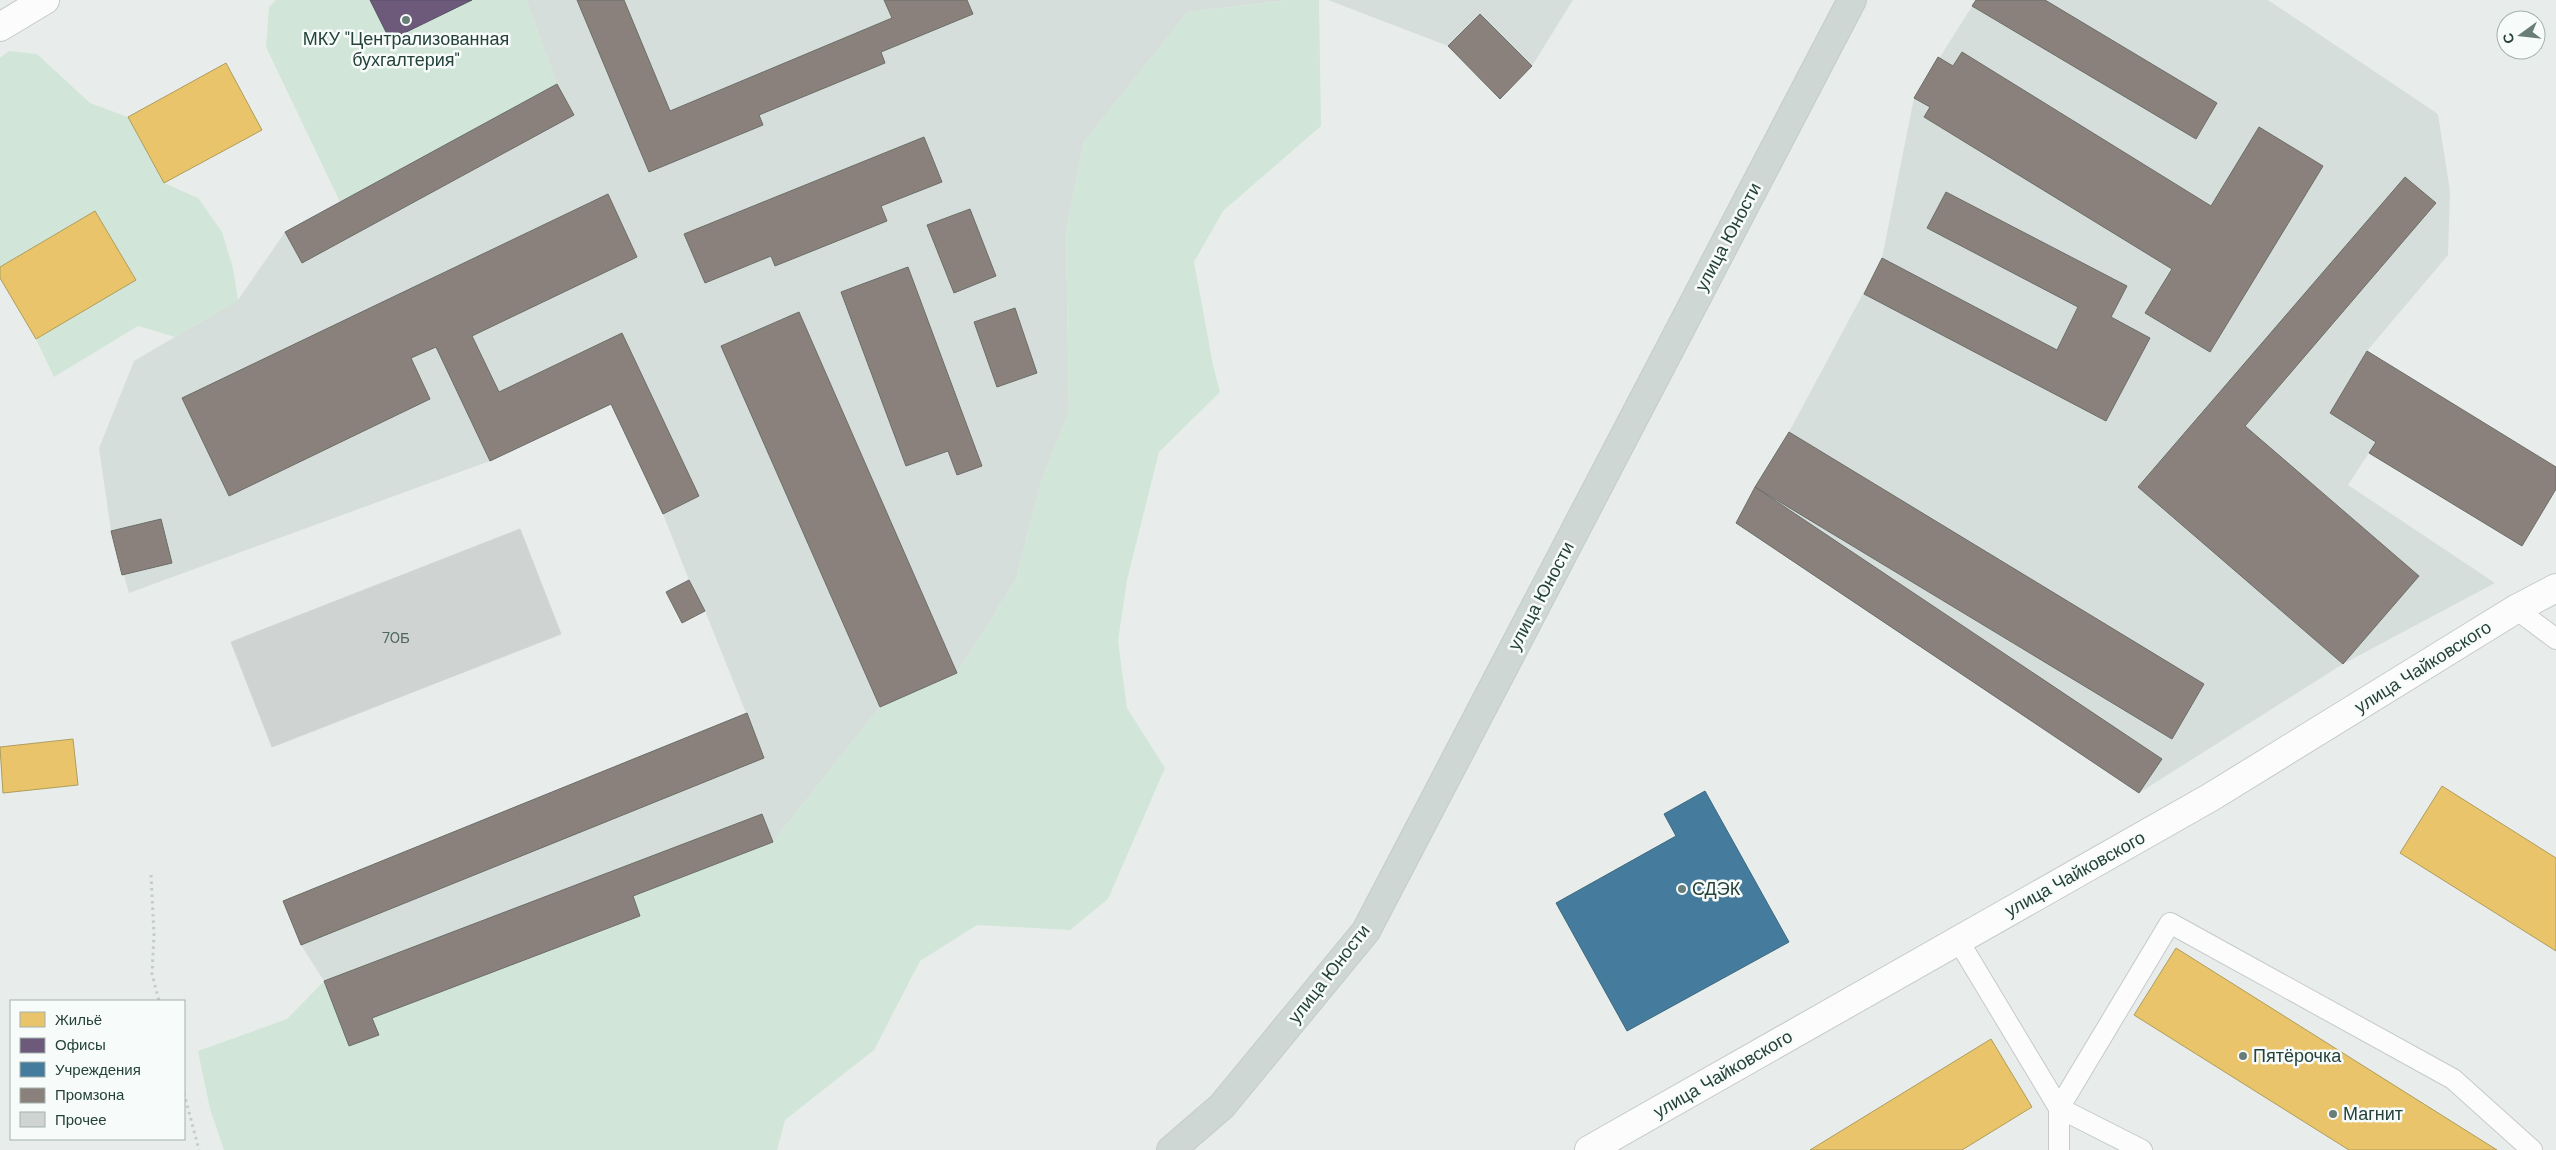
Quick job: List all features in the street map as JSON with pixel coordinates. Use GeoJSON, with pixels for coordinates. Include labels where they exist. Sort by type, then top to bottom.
{"type":"FeatureCollection","features":[{"type":"Feature","properties":{"kind":"main road","name":"улица Юности"},"geometry":{"type":"LineString","coordinates":[[1171,1150],[1222,1106],[1366,931],[1852,0]]}},
{"type":"Feature","properties":{"kind":"street"},"geometry":{"type":"LineString","coordinates":[[0,27],[44,0]]}},
{"type":"Feature","properties":{"kind":"street","name":"улица Чайковского"},"geometry":{"type":"LineString","coordinates":[[1589,1150],[2211,797],[2516,609],[2556,588]]}},
{"type":"Feature","properties":{"kind":"lane"},"geometry":{"type":"LineString","coordinates":[[2516,609],[2556,639]]}},
{"type":"Feature","properties":{"kind":"lane"},"geometry":{"type":"LineString","coordinates":[[2059,1108],[2170,924],[2453,1079],[2532,1150]]}},
{"type":"Feature","properties":{"kind":"lane"},"geometry":{"type":"LineString","coordinates":[[1958,940],[2059,1108],[2059,1150]]}},
{"type":"Feature","properties":{"kind":"lane"},"geometry":{"type":"LineString","coordinates":[[2059,1108],[2142,1150]]}},
{"type":"Feature","properties":{"kind":"path"},"geometry":{"type":"LineString","coordinates":[[151,875],[152,974],[160,1000]]}},
{"type":"Feature","properties":{"kind":"path"},"geometry":{"type":"LineString","coordinates":[[185,1097],[199,1150]]}},
{"type":"Feature","properties":{"kind":"shaded area"},"geometry":{"type":"Polygon","coordinates":[[[526,0],[1289,0],[1188,12],[1084,142],[1066,232],[1069,412],[1041,482],[1016,580],[957,673],[880,707],[773,842],[633,895],[640,916],[373,1018],[379,1035],[349,1046],[324,981],[301,945],[283,901],[746,713],[705,611],[689,580],[663,514],[611,404],[490,461],[129,593],[111,531],[99,448],[134,361],[238,300],[285,232],[557,84],[526,0]]]}},
{"type":"Feature","properties":{"kind":"shaded area"},"geometry":{"type":"Polygon","coordinates":[[[1328,0],[1573,0],[1532,66],[1500,99],[1448,46],[1328,0]]]}},
{"type":"Feature","properties":{"kind":"shaded area"},"geometry":{"type":"Polygon","coordinates":[[[1976,0],[2268,0],[2438,114],[2450,191],[2448,255],[2367,351],[2330,413],[2376,442],[2348,485],[2495,583],[2343,664],[2139,793],[1736,523],[1789,432],[1882,258],[1914,98],[1976,0]]]}},
{"type":"Feature","properties":{"kind":"green space"},"geometry":{"type":"Polygon","coordinates":[[[276,0],[526,0],[557,84],[340,202],[266,47],[269,7],[276,0]]]}},
{"type":"Feature","properties":{"kind":"green space"},"geometry":{"type":"Polygon","coordinates":[[[1289,0],[1319,0],[1321,126],[1223,211],[1194,262],[1213,365],[1220,392],[1159,452],[1127,580],[1118,641],[1127,708],[1165,768],[1108,899],[1070,930],[977,925],[920,961],[874,1050],[785,1120],[777,1150],[224,1150],[210,1109],[198,1051],[287,1019],[324,981],[349,1046],[379,1035],[372,1018],[640,917],[633,896],[773,842],[880,707],[957,673],[1016,580],[1041,482],[1069,412],[1066,232],[1084,142],[1188,12],[1289,0]]]}},
{"type":"Feature","properties":{"kind":"green space"},"geometry":{"type":"Polygon","coordinates":[[[9,51],[37,54],[90,103],[128,117],[164,183],[198,198],[222,232],[233,268],[238,300],[175,337],[138,326],[54,377],[36,339],[136,279],[95,211],[0,267],[0,58],[9,51]]]}},
{"type":"Feature","properties":{"kind":"building: Жильё"},"geometry":{"type":"Polygon","coordinates":[[[226,63],[262,130],[164,183],[128,117],[226,63]]]}},
{"type":"Feature","properties":{"kind":"building: Жильё"},"geometry":{"type":"Polygon","coordinates":[[[95,211],[136,280],[36,339],[0,278],[0,267],[95,211]]]}},
{"type":"Feature","properties":{"kind":"building: Жильё"},"geometry":{"type":"Polygon","coordinates":[[[73,739],[78,785],[3,793],[0,747],[73,739]]]}},
{"type":"Feature","properties":{"kind":"building: Жильё"},"geometry":{"type":"Polygon","coordinates":[[[2442,786],[2556,858],[2556,951],[2400,853],[2442,786]]]}},
{"type":"Feature","properties":{"kind":"building: Жильё"},"geometry":{"type":"Polygon","coordinates":[[[2176,948],[2497,1150],[2349,1150],[2134,1015],[2176,948]]]}},
{"type":"Feature","properties":{"kind":"building: Жильё"},"geometry":{"type":"Polygon","coordinates":[[[1991,1039],[2032,1107],[1962,1150],[1810,1150],[1991,1039]]]}},
{"type":"Feature","properties":{"kind":"building: Офисы","name":"МКУ \"Централизованная бухгалтерия\""},"geometry":{"type":"Polygon","coordinates":[[[370,0],[472,0],[390,40],[370,0]]]}},
{"type":"Feature","properties":{"kind":"building: Учреждения"},"geometry":{"type":"Polygon","coordinates":[[[1705,791],[1789,942],[1627,1031],[1556,903],[1676,836],[1664,814],[1705,791]]]}},
{"type":"Feature","properties":{"kind":"building: Промзона"},"geometry":{"type":"Polygon","coordinates":[[[577,0],[624,0],[670,111],[892,18],[884,0],[967,0],[973,14],[881,52],[885,63],[759,115],[763,125],[649,172],[577,0]]]}},
{"type":"Feature","properties":{"kind":"building: Промзона"},"geometry":{"type":"Polygon","coordinates":[[[1976,0],[2045,0],[2217,103],[2196,139],[1972,6],[1976,0]]]}},
{"type":"Feature","properties":{"kind":"building: Промзона"},"geometry":{"type":"Polygon","coordinates":[[[1480,14],[1532,66],[1500,99],[1448,46],[1480,14]]]}},
{"type":"Feature","properties":{"kind":"building: Промзона"},"geometry":{"type":"Polygon","coordinates":[[[1962,52],[2211,206],[2259,127],[2323,166],[2210,352],[2145,313],[2172,269],[1924,117],[1930,107],[1914,98],[1938,57],[1953,66],[1962,52]]]}},
{"type":"Feature","properties":{"kind":"building: Промзона"},"geometry":{"type":"Polygon","coordinates":[[[557,84],[574,115],[302,263],[285,232],[557,84]]]}},
{"type":"Feature","properties":{"kind":"building: Промзона"},"geometry":{"type":"Polygon","coordinates":[[[924,137],[942,182],[881,206],[887,221],[775,266],[771,256],[705,283],[684,234],[924,137]]]}},
{"type":"Feature","properties":{"kind":"building: Промзона"},"geometry":{"type":"Polygon","coordinates":[[[2405,177],[2436,203],[2245,426],[2419,576],[2343,664],[2138,487],[2405,177]]]}},
{"type":"Feature","properties":{"kind":"building: Промзона"},"geometry":{"type":"Polygon","coordinates":[[[1946,192],[2127,286],[2111,317],[2150,338],[2106,421],[1864,294],[1882,258],[2057,350],[2078,307],[1927,228],[1946,192]]]}},
{"type":"Feature","properties":{"kind":"building: Промзона"},"geometry":{"type":"Polygon","coordinates":[[[608,194],[637,257],[472,336],[499,392],[622,333],[699,496],[663,514],[611,404],[490,461],[436,347],[411,358],[430,399],[229,496],[182,398],[608,194]]]}},
{"type":"Feature","properties":{"kind":"building: Промзона"},"geometry":{"type":"Polygon","coordinates":[[[970,209],[996,276],[954,293],[927,225],[970,209]]]}},
{"type":"Feature","properties":{"kind":"building: Промзона"},"geometry":{"type":"Polygon","coordinates":[[[908,267],[982,466],[957,475],[948,451],[906,466],[841,292],[908,267]]]}},
{"type":"Feature","properties":{"kind":"building: Промзона"},"geometry":{"type":"Polygon","coordinates":[[[1015,308],[1037,373],[997,387],[974,322],[1015,308]]]}},
{"type":"Feature","properties":{"kind":"building: Промзона"},"geometry":{"type":"Polygon","coordinates":[[[799,312],[957,673],[880,707],[721,346],[799,312]]]}},
{"type":"Feature","properties":{"kind":"building: Промзона"},"geometry":{"type":"Polygon","coordinates":[[[2367,351],[2556,467],[2556,489],[2522,546],[2369,453],[2376,442],[2330,413],[2367,351]]]}},
{"type":"Feature","properties":{"kind":"building: Промзона"},"geometry":{"type":"Polygon","coordinates":[[[1789,432],[2204,684],[2172,739],[1755,487],[1789,432]]]}},
{"type":"Feature","properties":{"kind":"building: Промзона"},"geometry":{"type":"Polygon","coordinates":[[[1755,487],[2162,759],[2139,793],[1736,523],[1755,487]]]}},
{"type":"Feature","properties":{"kind":"building: Промзона"},"geometry":{"type":"Polygon","coordinates":[[[161,519],[172,563],[122,575],[111,531],[161,519]]]}},
{"type":"Feature","properties":{"kind":"building: Промзона"},"geometry":{"type":"Polygon","coordinates":[[[689,580],[705,611],[682,623],[666,592],[689,580]]]}},
{"type":"Feature","properties":{"kind":"building: Промзона"},"geometry":{"type":"Polygon","coordinates":[[[747,713],[764,758],[301,945],[283,901],[747,713]]]}},
{"type":"Feature","properties":{"kind":"building: Промзона"},"geometry":{"type":"Polygon","coordinates":[[[762,814],[773,842],[633,896],[640,916],[372,1018],[379,1035],[349,1046],[324,981],[762,814]]]}},
{"type":"Feature","properties":{"kind":"building: Прочее"},"geometry":{"type":"Polygon","coordinates":[[[520,529],[561,634],[272,747],[231,642],[520,529]]]}},
{"type":"Feature","properties":{"kind":"place","name":"МКУ \"Централизованная бухгалтерия\""},"geometry":{"type":"Point","coordinates":[406,20]}},
{"type":"Feature","properties":{"kind":"place","name":"СДЭК"},"geometry":{"type":"Point","coordinates":[1682,889]}},
{"type":"Feature","properties":{"kind":"place","name":"Пятёрочка"},"geometry":{"type":"Point","coordinates":[2243,1056]}},
{"type":"Feature","properties":{"kind":"place","name":"Магнит"},"geometry":{"type":"Point","coordinates":[2333,1114]}}]}
